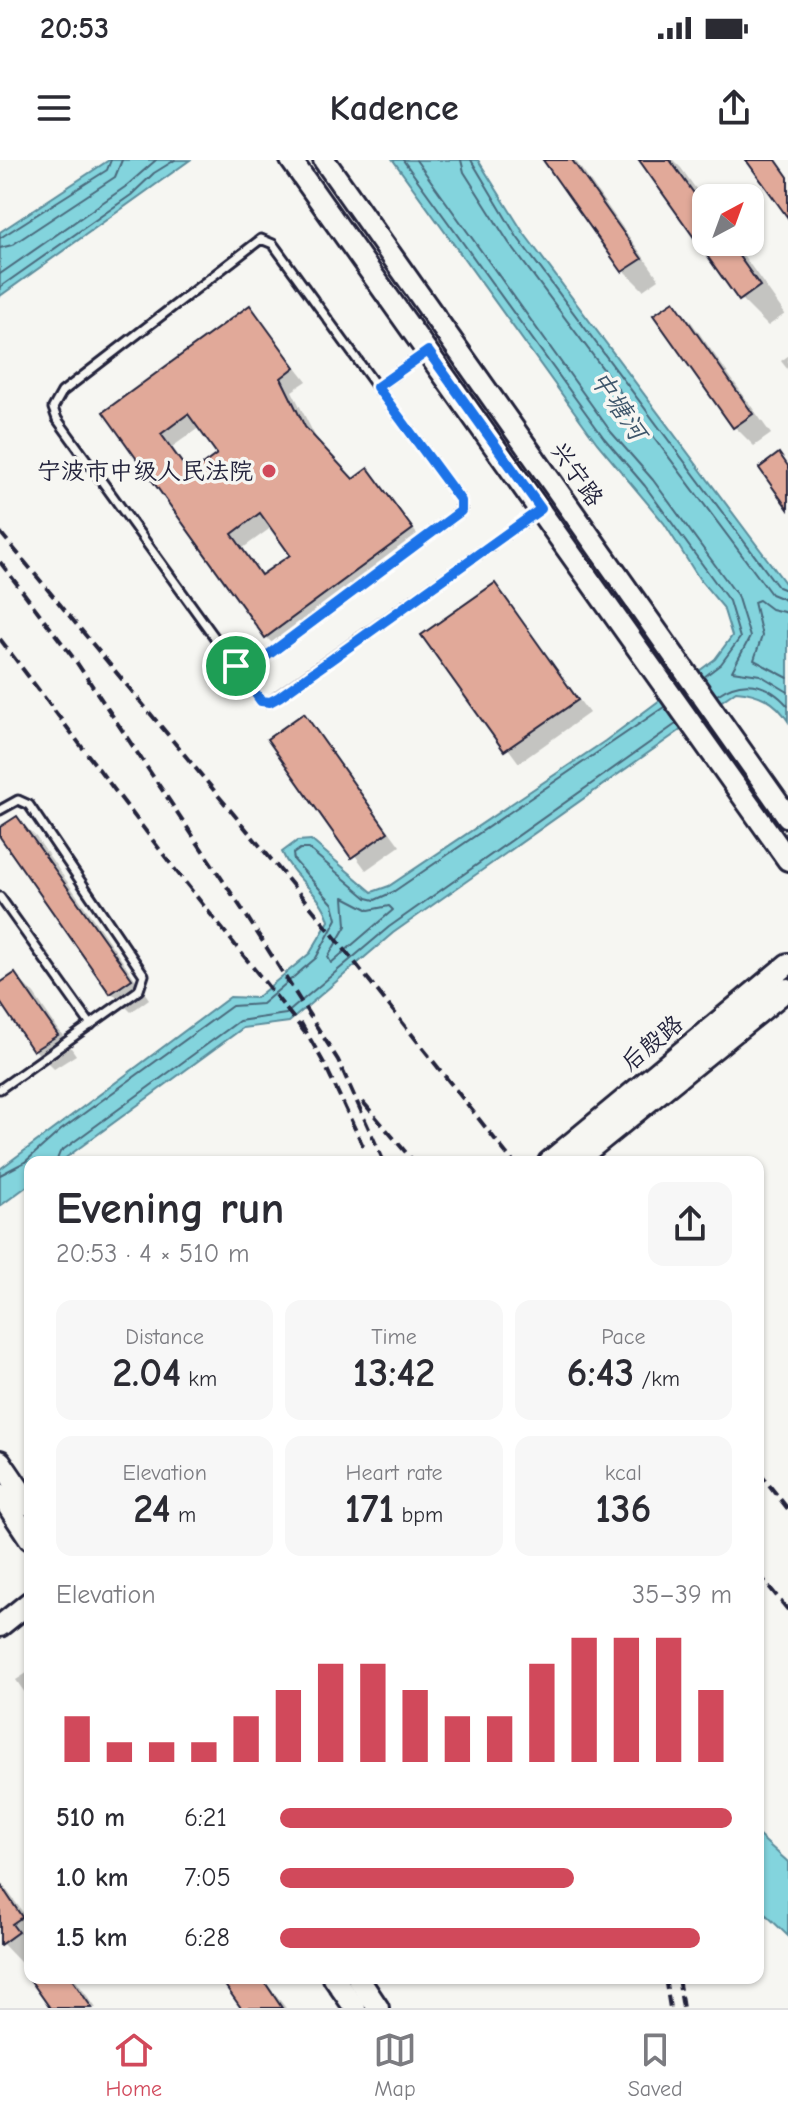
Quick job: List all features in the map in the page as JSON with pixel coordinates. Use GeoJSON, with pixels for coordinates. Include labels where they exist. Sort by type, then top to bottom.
{"type":"FeatureCollection","features":[{"type":"Feature","properties":{"kind":"main road"},"geometry":{"type":"LineString","coordinates":[[291,160],[788,860]]}},
{"type":"Feature","properties":{"kind":"main road","name":"兴宁路"},"geometry":{"type":"LineString","coordinates":[[324,160],[788,817]]}},
{"type":"Feature","properties":{"kind":"main road","name":"后殷路"},"geometry":{"type":"LineString","coordinates":[[556,1156],[788,964]]}},
{"type":"Feature","properties":{"kind":"main road","name":"后殷路"},"geometry":{"type":"LineString","coordinates":[[581,1156],[788,989]]}},
{"type":"Feature","properties":{"kind":"main road"},"geometry":{"type":"LineString","coordinates":[[0,1461],[24,1496]]}},
{"type":"Feature","properties":{"kind":"main road"},"geometry":{"type":"LineString","coordinates":[[0,1494],[24,1530]]}},
{"type":"Feature","properties":{"kind":"main road"},"geometry":{"type":"LineString","coordinates":[[0,1611],[24,1593]]}},
{"type":"Feature","properties":{"kind":"main road"},"geometry":{"type":"LineString","coordinates":[[0,1626],[24,1607]]}},
{"type":"Feature","properties":{"kind":"main road"},"geometry":{"type":"LineString","coordinates":[[338,1984],[355,2008]]}},
{"type":"Feature","properties":{"kind":"main road"},"geometry":{"type":"LineString","coordinates":[[362,1984],[378,2008]]}},
{"type":"Feature","properties":{"kind":"lane"},"geometry":{"type":"LineString","coordinates":[[236,666],[251,667],[260,661],[461,511],[461,501],[273,244],[261,239],[62,392],[53,408],[57,419],[261,701],[270,702],[541,509]]}},
{"type":"Feature","properties":{"kind":"lane"},"geometry":{"type":"LineString","coordinates":[[377,387],[428,351]]}},
{"type":"Feature","properties":{"kind":"lane"},"geometry":{"type":"LineString","coordinates":[[0,810],[18,800],[29,805],[144,975],[139,990],[0,1089]]}},
{"type":"Feature","properties":{"kind":"lane"},"geometry":{"type":"LineString","coordinates":[[0,897],[91,1025]]}},
{"type":"Feature","properties":{"kind":"water"},"geometry":{"type":"Polygon","coordinates":[[[109,160],[190,160],[0,296],[0,232],[109,160]]]}},
{"type":"Feature","properties":{"kind":"water","name":"中塘河"},"geometry":{"type":"Polygon","coordinates":[[[393,160],[478,160],[523,232],[788,587],[788,721],[766,699],[736,691],[393,933],[289,1022],[243,1028],[68,1156],[24,1156],[24,1188],[0,1206],[0,1169],[230,997],[256,998],[310,953],[329,921],[320,902],[282,852],[297,841],[311,840],[372,892],[389,886],[605,741],[715,659],[732,636],[723,607],[700,580],[664,523],[597,443],[393,160]]]}},
{"type":"Feature","properties":{"kind":"water"},"geometry":{"type":"Polygon","coordinates":[[[764,1840],[788,1862],[788,1936],[764,1913],[764,1840]]]}},
{"type":"Feature","properties":{"kind":"building"},"geometry":{"type":"Polygon","coordinates":[[[543,160],[572,160],[642,259],[622,272],[543,160]]]}},
{"type":"Feature","properties":{"kind":"building"},"geometry":{"type":"Polygon","coordinates":[[[639,160],[670,160],[692,191],[692,235],[639,160]]]}},
{"type":"Feature","properties":{"kind":"building"},"geometry":{"type":"Polygon","coordinates":[[[746,160],[776,160],[788,177],[788,218],[764,184],[746,160]]]}},
{"type":"Feature","properties":{"kind":"building"},"geometry":{"type":"Polygon","coordinates":[[[707,256],[739,256],[760,286],[739,301],[707,256]]]}},
{"type":"Feature","properties":{"kind":"building"},"geometry":{"type":"Polygon","coordinates":[[[674,301],[753,414],[733,428],[653,315],[674,301]]]}},
{"type":"Feature","properties":{"kind":"building","name":"宁波市中级人民法院"},"geometry":{"type":"Polygon","coordinates":[[[250,305],[295,367],[281,378],[305,427],[353,479],[368,468],[413,529],[265,638],[103,412],[250,305]],[[188,414],[161,434],[190,474],[217,454],[188,414]],[[260,513],[232,534],[261,575],[290,555],[260,513]]]}},
{"type":"Feature","properties":{"kind":"building"},"geometry":{"type":"Polygon","coordinates":[[[779,453],[788,466],[788,509],[759,468],[779,453]]]}},
{"type":"Feature","properties":{"kind":"building"},"geometry":{"type":"Polygon","coordinates":[[[495,583],[578,700],[504,751],[421,635],[495,583]]]}},
{"type":"Feature","properties":{"kind":"building"},"geometry":{"type":"Polygon","coordinates":[[[304,713],[388,832],[351,858],[267,739],[304,713]]]}},
{"type":"Feature","properties":{"kind":"building"},"geometry":{"type":"Polygon","coordinates":[[[17,816],[132,979],[110,994],[0,837],[0,827],[17,816]]]}},
{"type":"Feature","properties":{"kind":"building"},"geometry":{"type":"Polygon","coordinates":[[[15,973],[58,1035],[33,1051],[0,1002],[0,983],[15,973]]]}},
{"type":"Feature","properties":{"kind":"building"},"geometry":{"type":"Polygon","coordinates":[[[0,1884],[22,1917],[12,1924],[18,1932],[0,1945],[0,1884]]]}},
{"type":"Feature","properties":{"kind":"building"},"geometry":{"type":"Polygon","coordinates":[[[33,1984],[75,1984],[92,2008],[50,2008],[33,1984]]]}},
{"type":"Feature","properties":{"kind":"building"},"geometry":{"type":"Polygon","coordinates":[[[224,1984],[266,1984],[282,2008],[241,2008],[224,1984]]]}},
{"type":"Feature","properties":{"kind":"railway"},"geometry":{"type":"LineString","coordinates":[[0,532],[318,916],[508,1156]]}},
{"type":"Feature","properties":{"kind":"railway"},"geometry":{"type":"LineString","coordinates":[[0,562],[75,660],[244,912],[338,1060],[381,1156]]}},
{"type":"Feature","properties":{"kind":"railway"},"geometry":{"type":"LineString","coordinates":[[0,639],[173,867],[306,1034]]}},
{"type":"Feature","properties":{"kind":"railway"},"geometry":{"type":"LineString","coordinates":[[301,1023],[325,1065],[364,1148]]}},
{"type":"Feature","properties":{"kind":"railway"},"geometry":{"type":"LineString","coordinates":[[363,1102],[409,1156]]}},
{"type":"Feature","properties":{"kind":"railway"},"geometry":{"type":"LineString","coordinates":[[764,1479],[788,1509]]}},
{"type":"Feature","properties":{"kind":"railway"},"geometry":{"type":"LineString","coordinates":[[764,1580],[788,1610]]}},
{"type":"Feature","properties":{"kind":"railway"},"geometry":{"type":"LineString","coordinates":[[666,1984],[670,2008]]}},
{"type":"Feature","properties":{"kind":"railway"},"geometry":{"type":"LineString","coordinates":[[679,1984],[683,2008]]}},
{"type":"Feature","properties":{"kind":"place","name":"宁波市中级人民法院"},"geometry":{"type":"Point","coordinates":[269,471]}},
{"type":"Feature","properties":{"kind":"route"},"geometry":{"type":"LineString","coordinates":[[428,351],[541,509],[270,702],[261,701],[236,666],[251,667],[260,661],[461,511],[461,501],[377,387],[428,351]]}}]}
